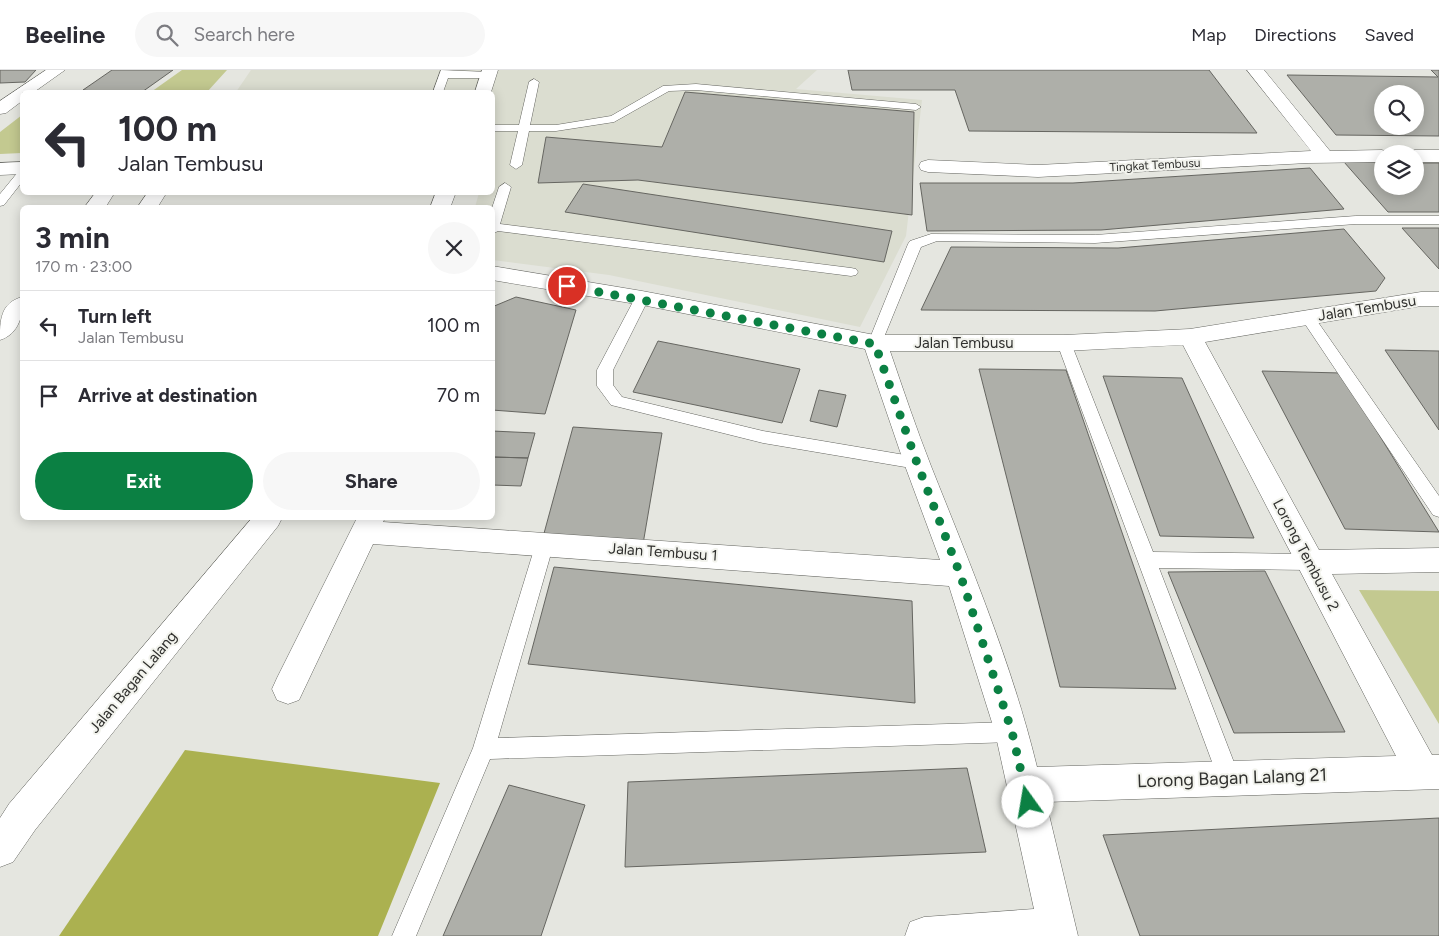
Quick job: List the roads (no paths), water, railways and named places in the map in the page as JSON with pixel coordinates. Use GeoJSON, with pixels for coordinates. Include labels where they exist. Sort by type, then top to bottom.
{"type":"FeatureCollection","features":[{"type":"Feature","properties":{"kind":"street"},"geometry":{"type":"LineString","coordinates":[[27,90],[57,70]]}},
{"type":"Feature","properties":{"kind":"street"},"geometry":{"type":"LineString","coordinates":[[1254,70],[1324,156]]}},
{"type":"Feature","properties":{"kind":"street"},"geometry":{"type":"LineString","coordinates":[[484,90],[489,73]]}},
{"type":"Feature","properties":{"kind":"street"},"geometry":{"type":"LineString","coordinates":[[0,94],[20,93]]}},
{"type":"Feature","properties":{"kind":"street"},"geometry":{"type":"LineString","coordinates":[[0,109],[20,94]]}},
{"type":"Feature","properties":{"kind":"street","name":"Tingkat Tembusu"},"geometry":{"type":"LineString","coordinates":[[928,166],[1038,171],[1324,156],[1374,156]]}},
{"type":"Feature","properties":{"kind":"street"},"geometry":{"type":"LineString","coordinates":[[1424,156],[1439,156]]}},
{"type":"Feature","properties":{"kind":"street"},"geometry":{"type":"LineString","coordinates":[[0,169],[20,168]]}},
{"type":"Feature","properties":{"kind":"street","name":"Jalan Tembusu"},"geometry":{"type":"LineString","coordinates":[[495,274],[642,298],[875,344],[1064,343],[1190,337],[1421,299],[1439,299]]}},
{"type":"Feature","properties":{"kind":"street"},"geometry":{"type":"LineString","coordinates":[[0,332],[20,307]]}},
{"type":"Feature","properties":{"kind":"street","name":"Lorong Tembusu 2"},"geometry":{"type":"LineString","coordinates":[[1190,337],[1310,562],[1431,772]]}},
{"type":"Feature","properties":{"kind":"street"},"geometry":{"type":"LineString","coordinates":[[875,344],[917,463],[960,574],[1012,732],[1058,931],[924,936]]}},
{"type":"Feature","properties":{"kind":"street","name":"Jalan Bagan Lalang"},"geometry":{"type":"LineString","coordinates":[[0,848],[22,817],[266,520]]}},
{"type":"Feature","properties":{"kind":"street"},"geometry":{"type":"LineString","coordinates":[[288,689],[368,525]]}},
{"type":"Feature","properties":{"kind":"street","name":"Jalan Tembusu 1"},"geometry":{"type":"LineString","coordinates":[[368,525],[545,543],[960,574]]}},
{"type":"Feature","properties":{"kind":"street"},"geometry":{"type":"LineString","coordinates":[[1310,562],[1439,560]]}},
{"type":"Feature","properties":{"kind":"street","name":"Lorong Bagan Lalang 21"},"geometry":{"type":"LineString","coordinates":[[1024,785],[1431,772]]}},
{"type":"Feature","properties":{"kind":"lane"},"geometry":{"type":"LineString","coordinates":[[439,90],[446,73],[489,73]]}},
{"type":"Feature","properties":{"kind":"lane"},"geometry":{"type":"LineString","coordinates":[[516,165],[534,82]]}},
{"type":"Feature","properties":{"kind":"lane"},"geometry":{"type":"LineString","coordinates":[[495,128],[556,128],[614,119],[668,88],[696,87],[916,107]]}},
{"type":"Feature","properties":{"kind":"lane"},"geometry":{"type":"LineString","coordinates":[[0,202],[20,177]]}},
{"type":"Feature","properties":{"kind":"lane"},"geometry":{"type":"LineString","coordinates":[[495,221],[505,187]]}},
{"type":"Feature","properties":{"kind":"lane"},"geometry":{"type":"LineString","coordinates":[[875,344],[915,244],[936,237],[1095,239],[1356,220],[1439,220]]}},
{"type":"Feature","properties":{"kind":"lane"},"geometry":{"type":"LineString","coordinates":[[495,228],[851,272]]}},
{"type":"Feature","properties":{"kind":"lane"},"geometry":{"type":"LineString","coordinates":[[642,298],[605,370],[605,386],[617,401],[763,436],[917,463]]}},
{"type":"Feature","properties":{"kind":"lane"},"geometry":{"type":"LineString","coordinates":[[1308,318],[1439,510]]}},
{"type":"Feature","properties":{"kind":"lane"},"geometry":{"type":"LineString","coordinates":[[1064,343],[1228,778]]}},
{"type":"Feature","properties":{"kind":"lane"},"geometry":{"type":"LineString","coordinates":[[404,936],[484,749],[545,543]]}},
{"type":"Feature","properties":{"kind":"lane"},"geometry":{"type":"LineString","coordinates":[[1146,560],[1310,562]]}},
{"type":"Feature","properties":{"kind":"lane"},"geometry":{"type":"LineString","coordinates":[[484,749],[1012,732]]}}]}
